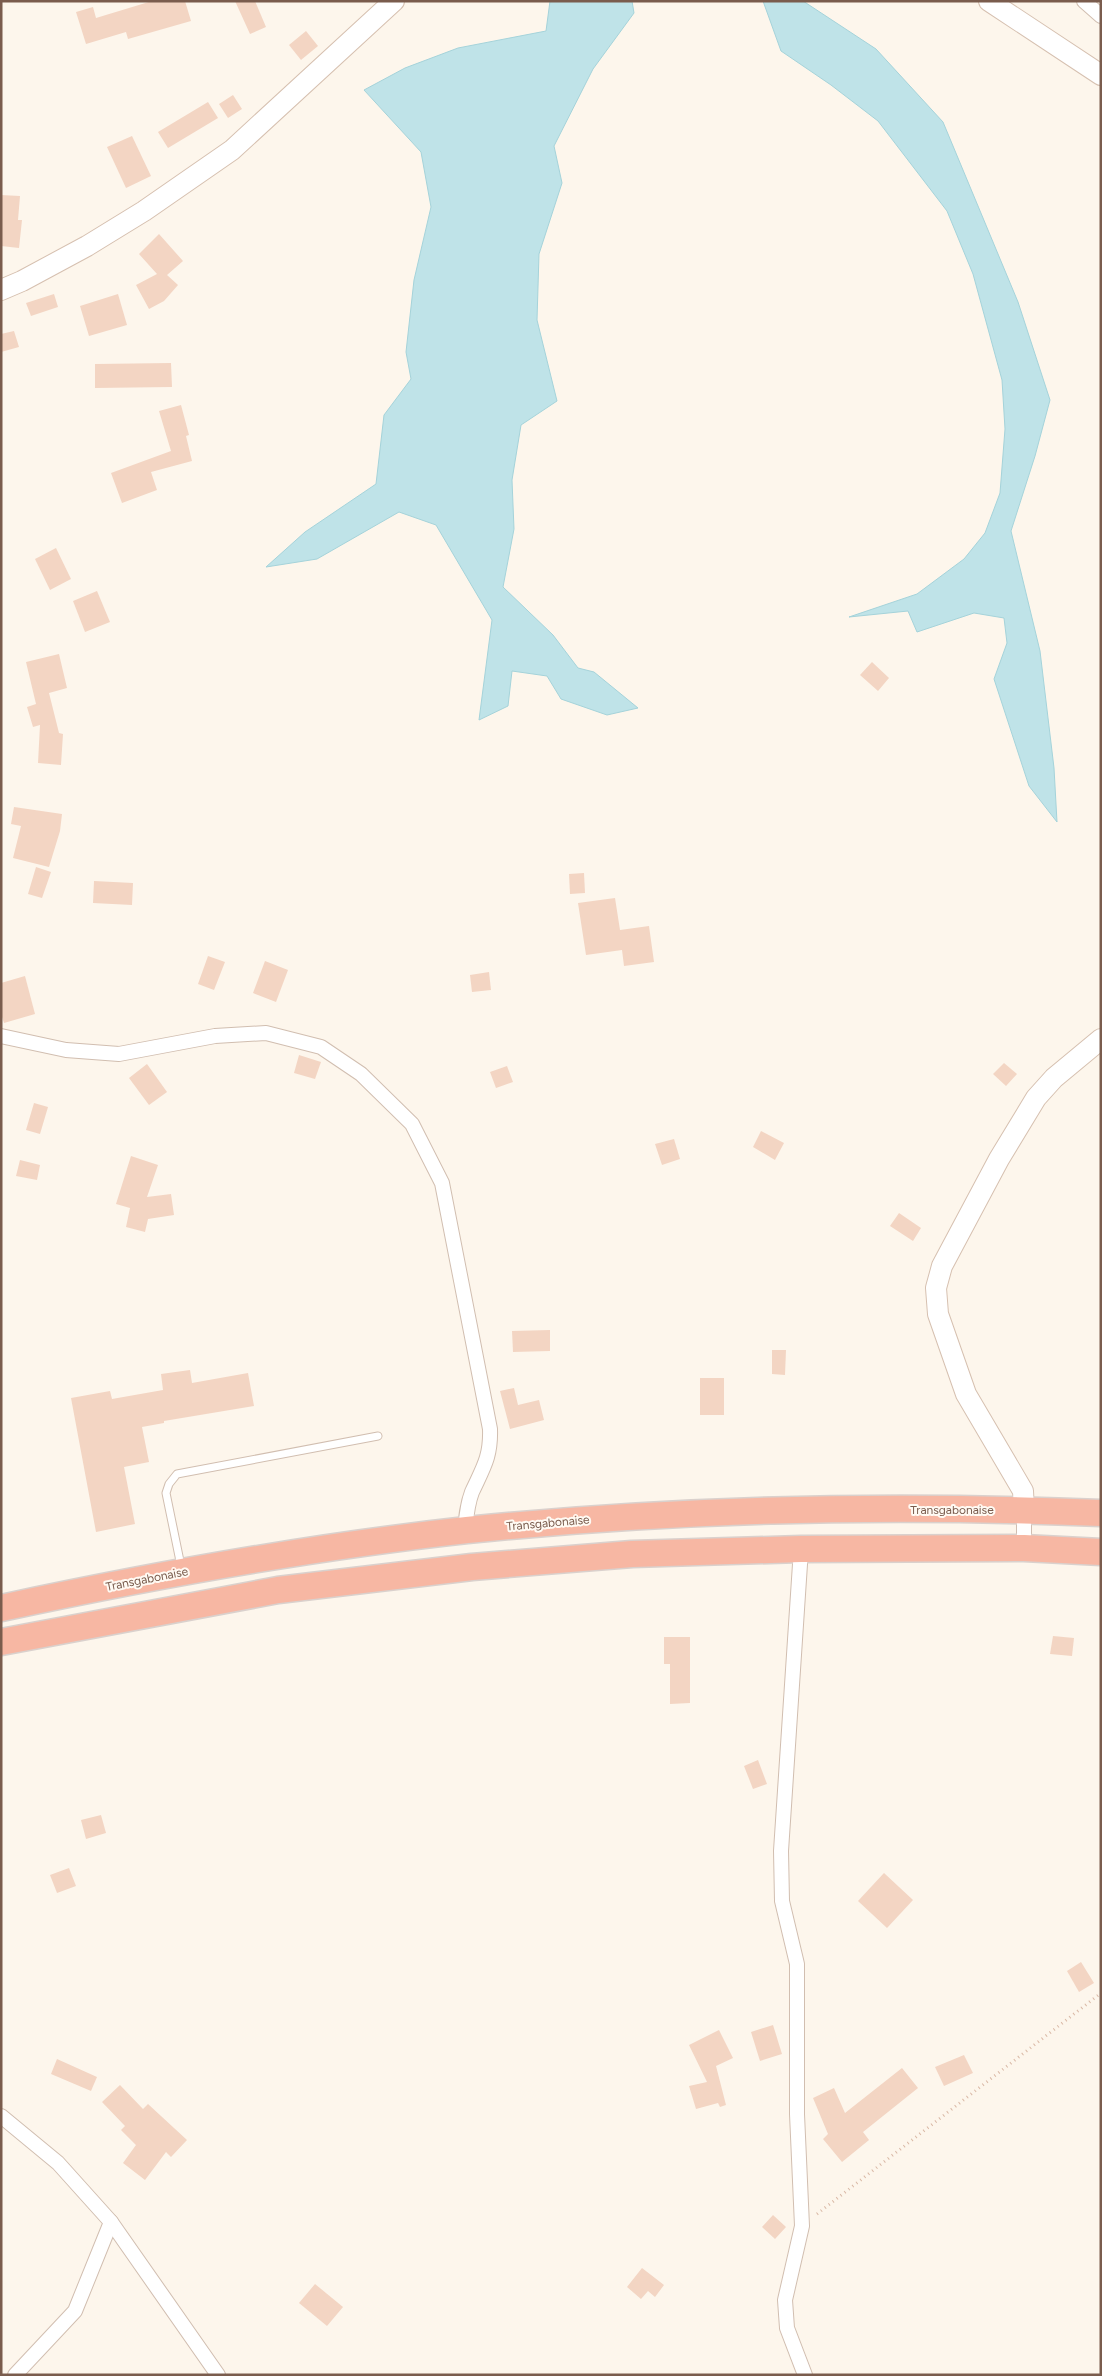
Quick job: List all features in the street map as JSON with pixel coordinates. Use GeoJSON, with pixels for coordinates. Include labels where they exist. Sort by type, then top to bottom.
{"type":"FeatureCollection","features":[{"type":"Feature","properties":{"kind":"highway","name":"Transgabonaise"},"geometry":{"type":"LineString","coordinates":[[1,1608],[182,1572],[366,1543],[464,1531],[626,1517],[824,1510],[1024,1510],[1101,1513]]}},
{"type":"Feature","properties":{"kind":"highway"},"geometry":{"type":"LineString","coordinates":[[1,1642],[278,1590],[472,1567],[632,1554],[801,1549],[1024,1548],[1101,1552]]}},
{"type":"Feature","properties":{"kind":"street"},"geometry":{"type":"LineString","coordinates":[[1,290],[22,281],[87,246],[159,201],[232,150],[394,1]]}},
{"type":"Feature","properties":{"kind":"street"},"geometry":{"type":"LineString","coordinates":[[989,1],[1101,75]]}},
{"type":"Feature","properties":{"kind":"street"},"geometry":{"type":"LineString","coordinates":[[1084,1],[1101,16]]}},
{"type":"Feature","properties":{"kind":"street"},"geometry":{"type":"LineString","coordinates":[[1,1036],[66,1050],[119,1054],[215,1036],[266,1033],[321,1047],[361,1074],[412,1124],[442,1183],[490,1429],[489,1455],[472,1493],[464,1531]]}},
{"type":"Feature","properties":{"kind":"street"},"geometry":{"type":"LineString","coordinates":[[1024,1548],[1023,1491],[966,1394],[938,1314],[936,1288],[942,1266],[999,1159],[1036,1098],[1054,1078],[1101,1039]]}},
{"type":"Feature","properties":{"kind":"street"},"geometry":{"type":"LineString","coordinates":[[801,1549],[780,1851],[782,1901],[797,1964],[797,2114],[802,2226],[785,2300],[787,2328],[805,2375]]}},
{"type":"Feature","properties":{"kind":"street"},"geometry":{"type":"LineString","coordinates":[[1,2116],[58,2163],[111,2222],[218,2375]]}},
{"type":"Feature","properties":{"kind":"street"},"geometry":{"type":"LineString","coordinates":[[15,2375],[75,2311],[111,2222]]}},
{"type":"Feature","properties":{"kind":"lane"},"geometry":{"type":"LineString","coordinates":[[182,1572],[166,1494],[169,1484],[177,1474],[378,1436]]}},
{"type":"Feature","properties":{"kind":"path"},"geometry":{"type":"LineString","coordinates":[[802,2226],[1101,1993]]}},
{"type":"Feature","properties":{"kind":"water"},"geometry":{"type":"Polygon","coordinates":[[[550,1],[632,1],[634,13],[593,69],[554,146],[562,183],[539,254],[537,320],[557,401],[521,425],[512,480],[514,529],[503,587],[553,635],[578,668],[594,672],[638,708],[607,715],[561,699],[547,676],[512,671],[508,706],[479,720],[492,620],[436,525],[399,512],[317,559],[266,567],[305,532],[376,484],[384,415],[411,379],[406,352],[414,280],[431,207],[421,152],[364,90],[405,68],[458,48],[546,31],[550,1]]]}},
{"type":"Feature","properties":{"kind":"water"},"geometry":{"type":"Polygon","coordinates":[[[763,1],[803,1],[876,49],[943,122],[1018,302],[1050,400],[1035,456],[1011,531],[1040,651],[1054,768],[1057,822],[1029,786],[994,679],[1007,643],[1004,618],[974,613],[917,632],[908,611],[849,617],[917,594],[964,559],[985,533],[1000,493],[1005,429],[1002,380],[973,274],[947,211],[878,121],[831,85],[781,51],[763,1]]]}},
{"type":"Feature","properties":{"kind":"building"},"geometry":{"type":"Polygon","coordinates":[[[152,1],[185,1],[191,21],[128,39],[126,32],[86,44],[76,12],[93,7],[96,18],[152,1]]]}},
{"type":"Feature","properties":{"kind":"building"},"geometry":{"type":"Polygon","coordinates":[[[235,1],[255,1],[266,27],[250,34],[235,1]]]}},
{"type":"Feature","properties":{"kind":"building"},"geometry":{"type":"Polygon","coordinates":[[[306,31],[318,46],[301,60],[289,45],[306,31]]]}},
{"type":"Feature","properties":{"kind":"building"},"geometry":{"type":"Polygon","coordinates":[[[233,95],[242,109],[228,118],[219,104],[233,95]]]}},
{"type":"Feature","properties":{"kind":"building"},"geometry":{"type":"Polygon","coordinates":[[[208,102],[218,118],[168,148],[158,132],[208,102]]]}},
{"type":"Feature","properties":{"kind":"building"},"geometry":{"type":"Polygon","coordinates":[[[132,136],[151,176],[126,188],[107,147],[132,136]]]}},
{"type":"Feature","properties":{"kind":"building"},"geometry":{"type":"Polygon","coordinates":[[[1,195],[20,196],[18,220],[22,220],[19,248],[1,246],[1,195]]]}},
{"type":"Feature","properties":{"kind":"building"},"geometry":{"type":"Polygon","coordinates":[[[159,234],[183,261],[167,275],[178,285],[164,301],[149,309],[136,285],[157,274],[139,254],[159,234]]]}},
{"type":"Feature","properties":{"kind":"building"},"geometry":{"type":"Polygon","coordinates":[[[54,294],[58,307],[31,316],[26,303],[54,294]]]}},
{"type":"Feature","properties":{"kind":"building"},"geometry":{"type":"Polygon","coordinates":[[[118,294],[127,325],[89,336],[80,306],[118,294]]]}},
{"type":"Feature","properties":{"kind":"building"},"geometry":{"type":"Polygon","coordinates":[[[14,331],[19,347],[1,352],[1,334],[14,331]]]}},
{"type":"Feature","properties":{"kind":"building"},"geometry":{"type":"Polygon","coordinates":[[[171,363],[172,387],[95,388],[95,364],[171,363]]]}},
{"type":"Feature","properties":{"kind":"building"},"geometry":{"type":"Polygon","coordinates":[[[181,405],[189,435],[186,436],[192,461],[151,472],[157,490],[122,503],[111,473],[171,451],[159,411],[181,405]]]}},
{"type":"Feature","properties":{"kind":"building"},"geometry":{"type":"Polygon","coordinates":[[[56,548],[71,579],[50,590],[35,559],[56,548]]]}},
{"type":"Feature","properties":{"kind":"building"},"geometry":{"type":"Polygon","coordinates":[[[97,591],[110,622],[85,632],[73,601],[97,591]]]}},
{"type":"Feature","properties":{"kind":"building"},"geometry":{"type":"Polygon","coordinates":[[[59,654],[67,688],[49,693],[59,733],[63,734],[61,765],[38,763],[40,725],[33,727],[27,707],[36,704],[26,662],[59,654]]]}},
{"type":"Feature","properties":{"kind":"building"},"geometry":{"type":"Polygon","coordinates":[[[872,662],[889,678],[878,691],[860,675],[872,662]]]}},
{"type":"Feature","properties":{"kind":"building"},"geometry":{"type":"Polygon","coordinates":[[[14,807],[62,814],[60,831],[49,867],[13,858],[21,826],[11,824],[14,807]]]}},
{"type":"Feature","properties":{"kind":"building"},"geometry":{"type":"Polygon","coordinates":[[[36,867],[51,872],[42,898],[28,894],[36,867]]]}},
{"type":"Feature","properties":{"kind":"building"},"geometry":{"type":"Polygon","coordinates":[[[584,873],[585,893],[570,894],[569,874],[584,873]]]}},
{"type":"Feature","properties":{"kind":"building"},"geometry":{"type":"Polygon","coordinates":[[[94,881],[133,883],[132,905],[93,903],[94,881]]]}},
{"type":"Feature","properties":{"kind":"building"},"geometry":{"type":"Polygon","coordinates":[[[615,898],[620,930],[649,926],[654,962],[624,966],[622,950],[586,955],[578,903],[615,898]]]}},
{"type":"Feature","properties":{"kind":"building"},"geometry":{"type":"Polygon","coordinates":[[[208,956],[225,962],[214,990],[198,984],[208,956]]]}},
{"type":"Feature","properties":{"kind":"building"},"geometry":{"type":"Polygon","coordinates":[[[265,961],[288,970],[276,1002],[253,993],[265,961]]]}},
{"type":"Feature","properties":{"kind":"building"},"geometry":{"type":"Polygon","coordinates":[[[489,972],[491,990],[472,992],[470,975],[489,972]]]}},
{"type":"Feature","properties":{"kind":"building"},"geometry":{"type":"Polygon","coordinates":[[[25,976],[35,1014],[4,1023],[1,1014],[1,983],[25,976]]]}},
{"type":"Feature","properties":{"kind":"building"},"geometry":{"type":"Polygon","coordinates":[[[299,1055],[321,1062],[315,1079],[294,1073],[299,1055]]]}},
{"type":"Feature","properties":{"kind":"building"},"geometry":{"type":"Polygon","coordinates":[[[1004,1063],[1017,1074],[1006,1086],[993,1074],[1004,1063]]]}},
{"type":"Feature","properties":{"kind":"building"},"geometry":{"type":"Polygon","coordinates":[[[147,1064],[167,1092],[149,1105],[129,1078],[147,1064]]]}},
{"type":"Feature","properties":{"kind":"building"},"geometry":{"type":"Polygon","coordinates":[[[507,1066],[513,1082],[496,1088],[490,1072],[507,1066]]]}},
{"type":"Feature","properties":{"kind":"building"},"geometry":{"type":"Polygon","coordinates":[[[34,1103],[48,1107],[40,1134],[26,1130],[34,1103]]]}},
{"type":"Feature","properties":{"kind":"building"},"geometry":{"type":"Polygon","coordinates":[[[761,1131],[784,1143],[775,1160],[753,1147],[761,1131]]]}},
{"type":"Feature","properties":{"kind":"building"},"geometry":{"type":"Polygon","coordinates":[[[674,1139],[680,1159],[662,1165],[655,1144],[674,1139]]]}},
{"type":"Feature","properties":{"kind":"building"},"geometry":{"type":"Polygon","coordinates":[[[131,1156],[158,1165],[147,1197],[171,1194],[174,1215],[148,1219],[145,1232],[126,1227],[130,1208],[116,1204],[131,1156]]]}},
{"type":"Feature","properties":{"kind":"building"},"geometry":{"type":"Polygon","coordinates":[[[20,1160],[40,1165],[37,1180],[16,1176],[20,1160]]]}},
{"type":"Feature","properties":{"kind":"building"},"geometry":{"type":"Polygon","coordinates":[[[899,1213],[921,1228],[913,1241],[890,1226],[899,1213]]]}},
{"type":"Feature","properties":{"kind":"building"},"geometry":{"type":"Polygon","coordinates":[[[550,1330],[550,1351],[513,1352],[512,1331],[550,1330]]]}},
{"type":"Feature","properties":{"kind":"building"},"geometry":{"type":"Polygon","coordinates":[[[772,1350],[786,1350],[785,1375],[772,1374],[772,1350]]]}},
{"type":"Feature","properties":{"kind":"building"},"geometry":{"type":"Polygon","coordinates":[[[190,1370],[192,1383],[248,1373],[254,1406],[164,1421],[164,1423],[142,1427],[149,1462],[124,1467],[135,1524],[96,1532],[71,1398],[110,1391],[112,1399],[163,1390],[161,1374],[190,1370]]]}},
{"type":"Feature","properties":{"kind":"building"},"geometry":{"type":"Polygon","coordinates":[[[700,1378],[724,1378],[724,1415],[700,1415],[700,1378]]]}},
{"type":"Feature","properties":{"kind":"building"},"geometry":{"type":"Polygon","coordinates":[[[514,1388],[518,1405],[539,1400],[544,1420],[510,1429],[500,1391],[514,1388]]]}},
{"type":"Feature","properties":{"kind":"building"},"geometry":{"type":"Polygon","coordinates":[[[1053,1636],[1074,1638],[1072,1656],[1050,1654],[1053,1636]]]}},
{"type":"Feature","properties":{"kind":"building"},"geometry":{"type":"Polygon","coordinates":[[[664,1637],[690,1637],[690,1703],[670,1704],[670,1664],[664,1664],[664,1637]]]}},
{"type":"Feature","properties":{"kind":"building"},"geometry":{"type":"Polygon","coordinates":[[[758,1760],[767,1784],[753,1789],[744,1766],[758,1760]]]}},
{"type":"Feature","properties":{"kind":"building"},"geometry":{"type":"Polygon","coordinates":[[[101,1815],[106,1833],[86,1839],[81,1820],[101,1815]]]}},
{"type":"Feature","properties":{"kind":"building"},"geometry":{"type":"Polygon","coordinates":[[[69,1868],[76,1886],[57,1893],[50,1875],[69,1868]]]}},
{"type":"Feature","properties":{"kind":"building"},"geometry":{"type":"Polygon","coordinates":[[[884,1873],[913,1900],[887,1928],[858,1901],[884,1873]]]}},
{"type":"Feature","properties":{"kind":"building"},"geometry":{"type":"Polygon","coordinates":[[[1081,1962],[1094,1983],[1079,1992],[1067,1971],[1081,1962]]]}},
{"type":"Feature","properties":{"kind":"building"},"geometry":{"type":"Polygon","coordinates":[[[773,2025],[782,2054],[760,2061],[751,2032],[773,2025]]]}},
{"type":"Feature","properties":{"kind":"building"},"geometry":{"type":"Polygon","coordinates":[[[719,2030],[733,2058],[716,2066],[726,2105],[720,2107],[718,2103],[696,2109],[689,2086],[707,2082],[689,2045],[719,2030]]]}},
{"type":"Feature","properties":{"kind":"building"},"geometry":{"type":"Polygon","coordinates":[[[964,2055],[973,2073],[944,2086],[935,2067],[964,2055]]]}},
{"type":"Feature","properties":{"kind":"building"},"geometry":{"type":"Polygon","coordinates":[[[57,2059],[97,2077],[91,2091],[51,2074],[57,2059]]]}},
{"type":"Feature","properties":{"kind":"building"},"geometry":{"type":"Polygon","coordinates":[[[902,2068],[918,2088],[863,2132],[869,2140],[842,2162],[823,2139],[828,2134],[813,2098],[834,2088],[845,2113],[902,2068]]]}},
{"type":"Feature","properties":{"kind":"building"},"geometry":{"type":"Polygon","coordinates":[[[120,2085],[143,2109],[148,2104],[187,2140],[171,2157],[166,2152],[145,2180],[123,2163],[136,2145],[121,2130],[125,2126],[102,2102],[120,2085]]]}},
{"type":"Feature","properties":{"kind":"building"},"geometry":{"type":"Polygon","coordinates":[[[773,2215],[786,2227],[775,2239],[762,2227],[773,2215]]]}},
{"type":"Feature","properties":{"kind":"building"},"geometry":{"type":"Polygon","coordinates":[[[642,2268],[664,2285],[655,2297],[648,2291],[641,2299],[627,2287],[642,2268]]]}},
{"type":"Feature","properties":{"kind":"building"},"geometry":{"type":"Polygon","coordinates":[[[315,2284],[343,2307],[327,2326],[299,2303],[315,2284]]]}}]}
